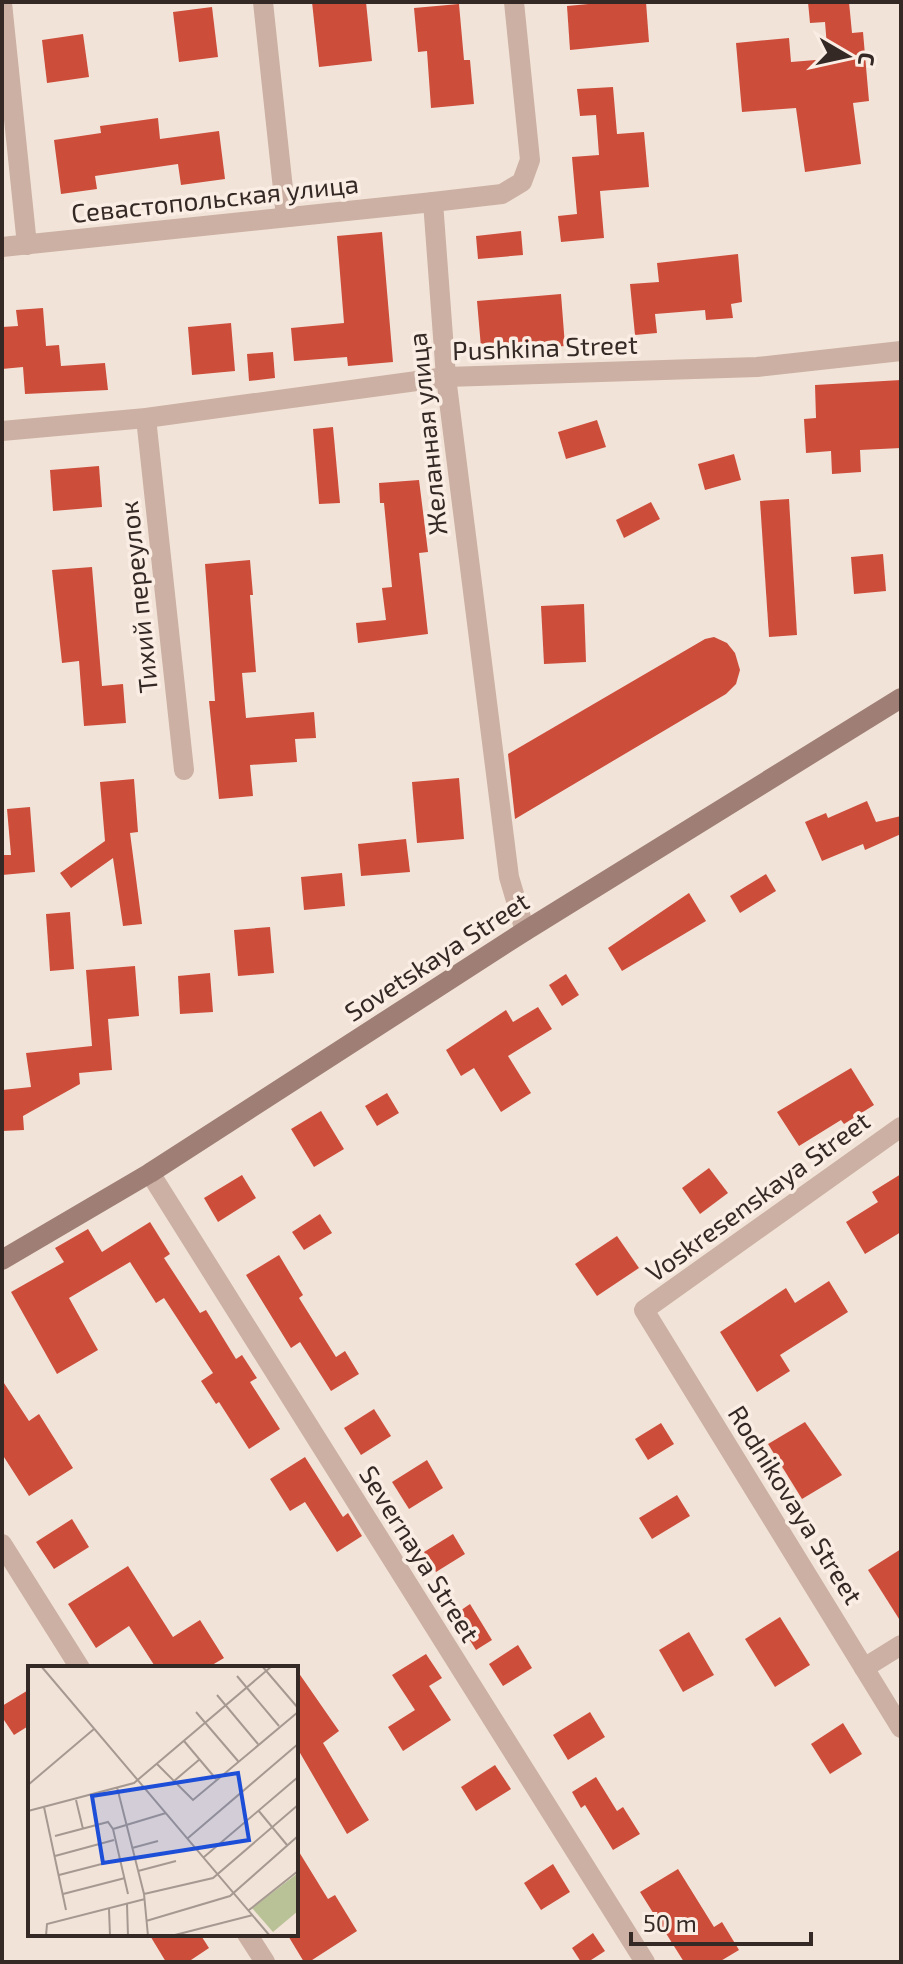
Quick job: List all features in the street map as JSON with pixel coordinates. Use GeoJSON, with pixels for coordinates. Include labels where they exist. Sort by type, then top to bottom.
{"type":"FeatureCollection","features":[{"type":"Feature","properties":{"kind":"main road","name":"Sovetskaya Street"},"geometry":{"type":"LineString","coordinates":[[2,1260],[150,1173],[525,931],[901,698]]}},
{"type":"Feature","properties":{"kind":"street"},"geometry":{"type":"LineString","coordinates":[[263,2],[286,217]]}},
{"type":"Feature","properties":{"kind":"street"},"geometry":{"type":"LineString","coordinates":[[433,202],[502,194],[522,182],[530,160],[514,2]]}},
{"type":"Feature","properties":{"kind":"street"},"geometry":{"type":"LineString","coordinates":[[2,3],[27,245]]}},
{"type":"Feature","properties":{"kind":"street","name":"Севастопольская улица"},"geometry":{"type":"LineString","coordinates":[[2,247],[433,202]]}},
{"type":"Feature","properties":{"kind":"street","name":"Желанная улица"},"geometry":{"type":"LineString","coordinates":[[433,202],[446,377],[509,877],[525,931]]}},
{"type":"Feature","properties":{"kind":"street","name":"Pushkina Street"},"geometry":{"type":"LineString","coordinates":[[2,431],[146,418],[446,377],[757,367],[901,351]]}},
{"type":"Feature","properties":{"kind":"street","name":"Тихий переулок"},"geometry":{"type":"LineString","coordinates":[[146,418],[184,770]]}},
{"type":"Feature","properties":{"kind":"street","name":"Voskresenskaya Street"},"geometry":{"type":"LineString","coordinates":[[644,1310],[901,1127]]}},
{"type":"Feature","properties":{"kind":"street","name":"Severnaya Street"},"geometry":{"type":"LineString","coordinates":[[150,1173],[645,1962]]}},
{"type":"Feature","properties":{"kind":"street","name":"Rodnikovaya Street"},"geometry":{"type":"LineString","coordinates":[[644,1310],[901,1728]]}},
{"type":"Feature","properties":{"kind":"street"},"geometry":{"type":"LineString","coordinates":[[2,1544],[79,1666]]}},
{"type":"Feature","properties":{"kind":"street"},"geometry":{"type":"LineString","coordinates":[[864,1668],[901,1645]]}},
{"type":"Feature","properties":{"kind":"street"},"geometry":{"type":"LineString","coordinates":[[248,1936],[265,1962]]}},
{"type":"Feature","properties":{"kind":"building"},"geometry":{"type":"Polygon","coordinates":[[[312,2],[366,2],[372,61],[319,67],[312,2]]]}},
{"type":"Feature","properties":{"kind":"building"},"geometry":{"type":"Polygon","coordinates":[[[646,2],[649,42],[570,50],[567,6],[646,2]]]}},
{"type":"Feature","properties":{"kind":"building"},"geometry":{"type":"Polygon","coordinates":[[[808,2],[849,2],[852,33],[863,32],[869,101],[853,103],[861,164],[805,172],[796,108],[742,112],[736,43],[789,38],[791,62],[828,59],[825,22],[810,23],[808,2]]]}},
{"type":"Feature","properties":{"kind":"building"},"geometry":{"type":"Polygon","coordinates":[[[459,4],[464,60],[470,60],[474,104],[431,108],[427,51],[418,52],[414,8],[459,4]]]}},
{"type":"Feature","properties":{"kind":"building"},"geometry":{"type":"Polygon","coordinates":[[[212,7],[218,57],[179,62],[173,12],[212,7]]]}},
{"type":"Feature","properties":{"kind":"building"},"geometry":{"type":"Polygon","coordinates":[[[83,34],[89,77],[47,83],[42,40],[83,34]]]}},
{"type":"Feature","properties":{"kind":"building"},"geometry":{"type":"Polygon","coordinates":[[[613,87],[617,134],[644,132],[649,187],[600,191],[604,238],[561,242],[558,216],[577,214],[572,157],[599,155],[596,115],[580,116],[577,89],[613,87]]]}},
{"type":"Feature","properties":{"kind":"building"},"geometry":{"type":"Polygon","coordinates":[[[158,118],[160,139],[219,131],[225,179],[181,185],[178,164],[95,176],[97,189],[61,194],[54,140],[101,133],[100,126],[158,118]]]}},
{"type":"Feature","properties":{"kind":"building"},"geometry":{"type":"Polygon","coordinates":[[[521,231],[523,255],[478,259],[476,236],[521,231]]]}},
{"type":"Feature","properties":{"kind":"building"},"geometry":{"type":"Polygon","coordinates":[[[382,232],[393,362],[348,366],[347,357],[294,361],[291,328],[344,323],[337,236],[382,232]]]}},
{"type":"Feature","properties":{"kind":"building"},"geometry":{"type":"Polygon","coordinates":[[[738,254],[742,302],[731,304],[733,318],[706,320],[705,310],[655,314],[657,333],[635,335],[630,284],[659,282],[657,263],[738,254]]]}},
{"type":"Feature","properties":{"kind":"building"},"geometry":{"type":"Polygon","coordinates":[[[561,294],[565,346],[500,351],[501,358],[482,359],[477,301],[561,294]]]}},
{"type":"Feature","properties":{"kind":"building"},"geometry":{"type":"Polygon","coordinates":[[[43,308],[46,346],[59,345],[61,366],[105,363],[108,390],[25,394],[23,367],[2,369],[2,327],[18,326],[16,310],[43,308]]]}},
{"type":"Feature","properties":{"kind":"building"},"geometry":{"type":"Polygon","coordinates":[[[231,323],[235,371],[192,375],[188,327],[231,323]]]}},
{"type":"Feature","properties":{"kind":"building"},"geometry":{"type":"Polygon","coordinates":[[[273,352],[275,378],[249,381],[247,354],[273,352]]]}},
{"type":"Feature","properties":{"kind":"building"},"geometry":{"type":"Polygon","coordinates":[[[901,380],[901,448],[860,450],[861,472],[832,474],[831,451],[806,453],[804,419],[816,418],[815,385],[901,380]]]}},
{"type":"Feature","properties":{"kind":"building"},"geometry":{"type":"Polygon","coordinates":[[[597,420],[606,447],[566,459],[558,432],[597,420]]]}},
{"type":"Feature","properties":{"kind":"building"},"geometry":{"type":"Polygon","coordinates":[[[333,427],[340,503],[319,504],[313,429],[333,427]]]}},
{"type":"Feature","properties":{"kind":"building"},"geometry":{"type":"Polygon","coordinates":[[[734,454],[741,480],[705,490],[698,464],[734,454]]]}},
{"type":"Feature","properties":{"kind":"building"},"geometry":{"type":"Polygon","coordinates":[[[99,466],[102,507],[53,511],[50,470],[99,466]]]}},
{"type":"Feature","properties":{"kind":"building"},"geometry":{"type":"Polygon","coordinates":[[[419,480],[428,552],[419,553],[428,634],[358,643],[356,623],[386,620],[382,588],[392,587],[384,503],[380,503],[379,483],[419,480]]]}},
{"type":"Feature","properties":{"kind":"building"},"geometry":{"type":"Polygon","coordinates":[[[789,499],[797,635],[769,637],[760,501],[789,499]]]}},
{"type":"Feature","properties":{"kind":"building"},"geometry":{"type":"Polygon","coordinates":[[[651,502],[660,519],[624,538],[616,520],[651,502]]]}},
{"type":"Feature","properties":{"kind":"building"},"geometry":{"type":"Polygon","coordinates":[[[883,554],[886,591],[854,594],[851,557],[883,554]]]}},
{"type":"Feature","properties":{"kind":"building"},"geometry":{"type":"Polygon","coordinates":[[[250,560],[256,672],[242,673],[246,718],[314,712],[316,738],[295,739],[297,762],[250,765],[253,796],[219,799],[209,701],[215,701],[205,564],[250,560]]]}},
{"type":"Feature","properties":{"kind":"building"},"geometry":{"type":"Polygon","coordinates":[[[92,567],[102,686],[123,684],[126,723],[84,726],[79,661],[62,663],[52,570],[92,567]]]}},
{"type":"Feature","properties":{"kind":"building"},"geometry":{"type":"Polygon","coordinates":[[[584,604],[586,662],[544,664],[541,606],[584,604]]]}},
{"type":"Feature","properties":{"kind":"building"},"geometry":{"type":"Polygon","coordinates":[[[714,637],[727,643],[735,653],[740,670],[736,684],[726,694],[515,819],[508,754],[705,639],[714,637]]]}},
{"type":"Feature","properties":{"kind":"building"},"geometry":{"type":"Polygon","coordinates":[[[459,778],[464,839],[417,843],[412,782],[459,778]]]}},
{"type":"Feature","properties":{"kind":"building"},"geometry":{"type":"Polygon","coordinates":[[[134,779],[138,832],[130,833],[142,924],[123,926],[113,858],[71,888],[60,873],[105,841],[100,782],[134,779]]]}},
{"type":"Feature","properties":{"kind":"building"},"geometry":{"type":"Polygon","coordinates":[[[867,801],[876,822],[901,816],[901,834],[865,850],[863,844],[822,861],[805,822],[826,813],[828,818],[867,801]]]}},
{"type":"Feature","properties":{"kind":"building"},"geometry":{"type":"Polygon","coordinates":[[[30,807],[35,872],[2,875],[2,855],[11,855],[7,809],[30,807]]]}},
{"type":"Feature","properties":{"kind":"building"},"geometry":{"type":"Polygon","coordinates":[[[406,839],[410,872],[361,876],[358,844],[406,839]]]}},
{"type":"Feature","properties":{"kind":"building"},"geometry":{"type":"Polygon","coordinates":[[[342,873],[345,906],[304,910],[301,877],[342,873]]]}},
{"type":"Feature","properties":{"kind":"building"},"geometry":{"type":"Polygon","coordinates":[[[766,874],[776,891],[740,913],[730,896],[766,874]]]}},
{"type":"Feature","properties":{"kind":"building"},"geometry":{"type":"Polygon","coordinates":[[[689,893],[706,921],[622,971],[608,948],[689,893]]]}},
{"type":"Feature","properties":{"kind":"building"},"geometry":{"type":"Polygon","coordinates":[[[70,912],[74,969],[50,971],[46,914],[70,912]]]}},
{"type":"Feature","properties":{"kind":"building"},"geometry":{"type":"Polygon","coordinates":[[[270,927],[274,973],[238,976],[234,930],[270,927]]]}},
{"type":"Feature","properties":{"kind":"building"},"geometry":{"type":"Polygon","coordinates":[[[135,966],[139,1016],[108,1019],[112,1070],[79,1073],[80,1084],[23,1116],[24,1130],[2,1131],[2,1090],[31,1087],[26,1053],[92,1046],[86,970],[135,966]]]}},
{"type":"Feature","properties":{"kind":"building"},"geometry":{"type":"Polygon","coordinates":[[[210,973],[213,1012],[180,1014],[178,976],[210,973]]]}},
{"type":"Feature","properties":{"kind":"building"},"geometry":{"type":"Polygon","coordinates":[[[566,974],[579,995],[562,1006],[549,985],[566,974]]]}},
{"type":"Feature","properties":{"kind":"building"},"geometry":{"type":"Polygon","coordinates":[[[538,1007],[552,1029],[508,1056],[531,1093],[501,1112],[474,1068],[461,1076],[446,1050],[506,1010],[513,1022],[538,1007]]]}},
{"type":"Feature","properties":{"kind":"building"},"geometry":{"type":"Polygon","coordinates":[[[851,1068],[874,1105],[844,1124],[841,1120],[799,1146],[777,1112],[851,1068]]]}},
{"type":"Feature","properties":{"kind":"building"},"geometry":{"type":"Polygon","coordinates":[[[387,1093],[399,1113],[377,1126],[365,1106],[387,1093]]]}},
{"type":"Feature","properties":{"kind":"building"},"geometry":{"type":"Polygon","coordinates":[[[321,1111],[344,1149],[314,1167],[291,1129],[321,1111]]]}},
{"type":"Feature","properties":{"kind":"building"},"geometry":{"type":"Polygon","coordinates":[[[709,1168],[728,1193],[700,1214],[682,1188],[709,1168]]]}},
{"type":"Feature","properties":{"kind":"building"},"geometry":{"type":"Polygon","coordinates":[[[901,1174],[901,1232],[865,1254],[846,1222],[878,1202],[872,1192],[901,1174]]]}},
{"type":"Feature","properties":{"kind":"building"},"geometry":{"type":"Polygon","coordinates":[[[242,1175],[256,1198],[218,1222],[204,1198],[242,1175]]]}},
{"type":"Feature","properties":{"kind":"building"},"geometry":{"type":"Polygon","coordinates":[[[320,1214],[332,1233],[304,1250],[292,1232],[320,1214]]]}},
{"type":"Feature","properties":{"kind":"building"},"geometry":{"type":"Polygon","coordinates":[[[150,1222],[170,1254],[164,1258],[200,1313],[206,1310],[236,1359],[242,1355],[257,1378],[250,1382],[280,1429],[249,1449],[219,1402],[216,1404],[201,1381],[213,1373],[164,1298],[156,1303],[130,1262],[69,1298],[98,1350],[57,1374],[11,1292],[64,1262],[55,1248],[88,1229],[102,1252],[150,1222]]]}},
{"type":"Feature","properties":{"kind":"building"},"geometry":{"type":"Polygon","coordinates":[[[617,1236],[639,1268],[597,1296],[575,1264],[617,1236]]]}},
{"type":"Feature","properties":{"kind":"building"},"geometry":{"type":"Polygon","coordinates":[[[279,1255],[303,1295],[299,1298],[336,1357],[345,1351],[359,1374],[331,1391],[300,1342],[291,1348],[246,1275],[279,1255]]]}},
{"type":"Feature","properties":{"kind":"building"},"geometry":{"type":"Polygon","coordinates":[[[829,1281],[848,1312],[780,1355],[790,1371],[757,1392],[720,1332],[786,1288],[795,1303],[829,1281]]]}},
{"type":"Feature","properties":{"kind":"building"},"geometry":{"type":"Polygon","coordinates":[[[2,1380],[29,1421],[39,1414],[73,1468],[29,1496],[2,1454],[2,1380]]]}},
{"type":"Feature","properties":{"kind":"building"},"geometry":{"type":"Polygon","coordinates":[[[374,1409],[391,1436],[361,1455],[344,1428],[374,1409]]]}},
{"type":"Feature","properties":{"kind":"building"},"geometry":{"type":"Polygon","coordinates":[[[805,1422],[842,1475],[802,1499],[768,1444],[805,1422]]]}},
{"type":"Feature","properties":{"kind":"building"},"geometry":{"type":"Polygon","coordinates":[[[661,1423],[674,1444],[648,1460],[635,1439],[661,1423]]]}},
{"type":"Feature","properties":{"kind":"building"},"geometry":{"type":"Polygon","coordinates":[[[305,1457],[343,1517],[348,1513],[362,1536],[337,1552],[305,1502],[290,1511],[270,1479],[305,1457]]]}},
{"type":"Feature","properties":{"kind":"building"},"geometry":{"type":"Polygon","coordinates":[[[427,1460],[443,1488],[409,1509],[392,1482],[427,1460]]]}},
{"type":"Feature","properties":{"kind":"building"},"geometry":{"type":"Polygon","coordinates":[[[677,1495],[690,1516],[652,1539],[639,1518],[677,1495]]]}},
{"type":"Feature","properties":{"kind":"building"},"geometry":{"type":"Polygon","coordinates":[[[72,1519],[89,1547],[54,1569],[36,1542],[72,1519]]]}},
{"type":"Feature","properties":{"kind":"building"},"geometry":{"type":"Polygon","coordinates":[[[453,1534],[465,1554],[436,1572],[424,1552],[453,1534]]]}},
{"type":"Feature","properties":{"kind":"building"},"geometry":{"type":"Polygon","coordinates":[[[901,1549],[901,1622],[868,1570],[901,1549]]]}},
{"type":"Feature","properties":{"kind":"building"},"geometry":{"type":"Polygon","coordinates":[[[128,1566],[173,1637],[200,1620],[224,1658],[210,1666],[155,1666],[129,1626],[96,1648],[68,1604],[128,1566]]]}},
{"type":"Feature","properties":{"kind":"building"},"geometry":{"type":"Polygon","coordinates":[[[470,1604],[492,1640],[476,1650],[454,1615],[470,1604]]]}},
{"type":"Feature","properties":{"kind":"building"},"geometry":{"type":"Polygon","coordinates":[[[780,1617],[810,1665],[775,1687],[745,1639],[780,1617]]]}},
{"type":"Feature","properties":{"kind":"building"},"geometry":{"type":"Polygon","coordinates":[[[689,1632],[714,1675],[683,1692],[659,1650],[689,1632]]]}},
{"type":"Feature","properties":{"kind":"building"},"geometry":{"type":"Polygon","coordinates":[[[518,1645],[532,1668],[503,1686],[489,1664],[518,1645]]]}},
{"type":"Feature","properties":{"kind":"building"},"geometry":{"type":"Polygon","coordinates":[[[426,1654],[442,1678],[429,1686],[451,1720],[403,1751],[388,1727],[415,1710],[392,1675],[426,1654]]]}},
{"type":"Feature","properties":{"kind":"building"},"geometry":{"type":"Polygon","coordinates":[[[298,1672],[339,1731],[323,1743],[369,1820],[347,1834],[298,1749],[298,1672]]]}},
{"type":"Feature","properties":{"kind":"building"},"geometry":{"type":"Polygon","coordinates":[[[28,1690],[28,1726],[14,1735],[2,1717],[2,1706],[28,1690]]]}},
{"type":"Feature","properties":{"kind":"building"},"geometry":{"type":"Polygon","coordinates":[[[590,1712],[605,1737],[568,1760],[553,1735],[590,1712]]]}},
{"type":"Feature","properties":{"kind":"building"},"geometry":{"type":"Polygon","coordinates":[[[843,1723],[862,1754],[830,1774],[811,1744],[843,1723]]]}},
{"type":"Feature","properties":{"kind":"building"},"geometry":{"type":"Polygon","coordinates":[[[495,1765],[511,1789],[476,1811],[461,1787],[495,1765]]]}},
{"type":"Feature","properties":{"kind":"building"},"geometry":{"type":"Polygon","coordinates":[[[596,1777],[617,1811],[623,1807],[640,1834],[613,1850],[585,1805],[581,1808],[572,1792],[596,1777]]]}},
{"type":"Feature","properties":{"kind":"building"},"geometry":{"type":"Polygon","coordinates":[[[298,1850],[328,1899],[335,1895],[357,1931],[309,1962],[304,1962],[288,1936],[298,1936],[298,1850]]]}},
{"type":"Feature","properties":{"kind":"building"},"geometry":{"type":"Polygon","coordinates":[[[553,1864],[570,1892],[541,1910],[524,1883],[553,1864]]]}},
{"type":"Feature","properties":{"kind":"building"},"geometry":{"type":"Polygon","coordinates":[[[678,1869],[714,1927],[722,1922],[739,1950],[719,1962],[684,1962],[640,1892],[678,1869]]]}},
{"type":"Feature","properties":{"kind":"building"},"geometry":{"type":"Polygon","coordinates":[[[593,1933],[605,1951],[588,1962],[581,1962],[572,1948],[593,1933]]]}},
{"type":"Feature","properties":{"kind":"building"},"geometry":{"type":"Polygon","coordinates":[[[150,1936],[201,1936],[209,1948],[188,1962],[166,1962],[150,1936]]]}}]}
